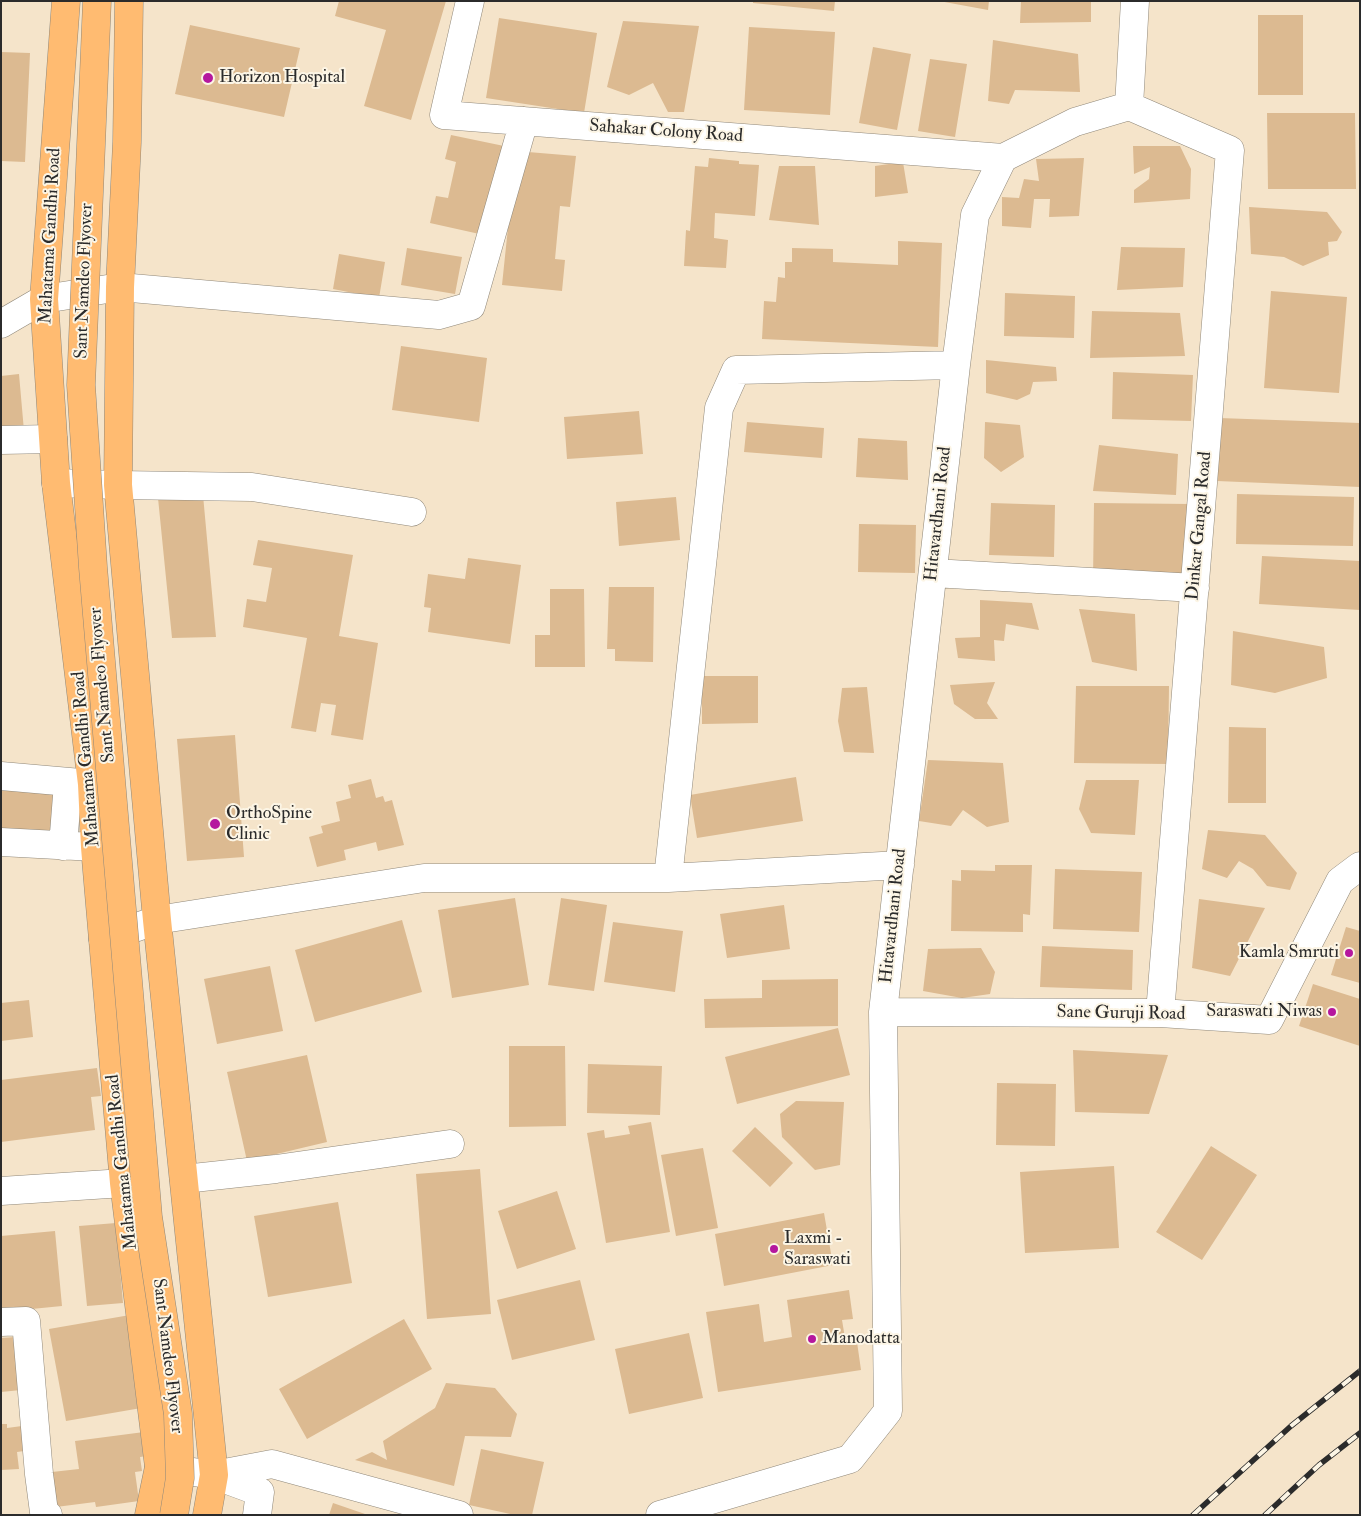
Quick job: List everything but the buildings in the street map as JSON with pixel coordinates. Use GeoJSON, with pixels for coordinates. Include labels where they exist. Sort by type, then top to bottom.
{"type":"FeatureCollection","features":[{"type":"Feature","properties":{"kind":"main road","name":"Mahatama Gandhi Road"},"geometry":{"type":"LineString","coordinates":[[66,1],[44,299],[56,482],[80,783],[95,847],[124,1183],[159,1467],[150,1515]]}},
{"type":"Feature","properties":{"kind":"main road","name":"Sant Namdeo Flyover"},"geometry":{"type":"LineString","coordinates":[[97,1],[81,385],[93,567],[148,1217],[178,1414],[180,1478],[174,1515]]}},
{"type":"Feature","properties":{"kind":"main road"},"geometry":{"type":"LineString","coordinates":[[129,1],[127,142],[120,287],[118,485],[157,920],[214,1475],[207,1515]]}},
{"type":"Feature","properties":{"kind":"street","name":"Sahakar Colony Road"},"geometry":{"type":"LineString","coordinates":[[470,1],[444,115],[1003,158]]}},
{"type":"Feature","properties":{"kind":"street"},"geometry":{"type":"LineString","coordinates":[[1003,158],[1075,122],[1129,106],[1136,1]]}},
{"type":"Feature","properties":{"kind":"street","name":"Dinkar Gangal Road"},"geometry":{"type":"LineString","coordinates":[[1129,106],[1230,150],[1160,1013]]}},
{"type":"Feature","properties":{"kind":"street"},"geometry":{"type":"LineString","coordinates":[[1,324],[44,299],[120,287],[439,315],[471,306],[524,121]]}},
{"type":"Feature","properties":{"kind":"street","name":"Hitavardhani Road"},"geometry":{"type":"LineString","coordinates":[[660,1515],[850,1459],[888,1411],[883,1012],[956,365],[975,215],[1003,158]]}},
{"type":"Feature","properties":{"kind":"street"},"geometry":{"type":"LineString","coordinates":[[668,878],[719,408],[736,370],[956,365]]}},
{"type":"Feature","properties":{"kind":"street"},"geometry":{"type":"LineString","coordinates":[[1,440],[53,439]]}},
{"type":"Feature","properties":{"kind":"street"},"geometry":{"type":"LineString","coordinates":[[56,482],[252,487],[412,512]]}},
{"type":"Feature","properties":{"kind":"street"},"geometry":{"type":"LineString","coordinates":[[933,573],[1195,588]]}},
{"type":"Feature","properties":{"kind":"street"},"geometry":{"type":"LineString","coordinates":[[1,776],[80,783],[63,846]]}},
{"type":"Feature","properties":{"kind":"street"},"geometry":{"type":"LineString","coordinates":[[1,842],[95,847]]}},
{"type":"Feature","properties":{"kind":"street"},"geometry":{"type":"LineString","coordinates":[[103,939],[157,920],[424,878],[668,878],[900,865]]}},
{"type":"Feature","properties":{"kind":"street","name":"Sane Guruji Road"},"geometry":{"type":"LineString","coordinates":[[883,1012],[1160,1013],[1269,1020],[1340,882],[1360,866]]}},
{"type":"Feature","properties":{"kind":"street"},"geometry":{"type":"LineString","coordinates":[[184,1179],[276,1169],[450,1144]]}},
{"type":"Feature","properties":{"kind":"street"},"geometry":{"type":"LineString","coordinates":[[1,1191],[124,1183]]}},
{"type":"Feature","properties":{"kind":"street"},"geometry":{"type":"LineString","coordinates":[[1,1322],[26,1321],[44,1514]]}},
{"type":"Feature","properties":{"kind":"street"},"geometry":{"type":"LineString","coordinates":[[214,1475],[272,1464],[459,1515]]}},
{"type":"Feature","properties":{"kind":"street"},"geometry":{"type":"LineString","coordinates":[[159,1467],[214,1475],[260,1492],[257,1515]]}},
{"type":"Feature","properties":{"kind":"railway"},"geometry":{"type":"LineString","coordinates":[[1193,1515],[1291,1426],[1360,1371]]}},
{"type":"Feature","properties":{"kind":"railway"},"geometry":{"type":"LineString","coordinates":[[1265,1515],[1319,1465],[1360,1433]]}},
{"type":"Feature","properties":{"kind":"place","name":"Horizon Hospital"},"geometry":{"type":"Point","coordinates":[208,78]}},
{"type":"Feature","properties":{"kind":"place","name":"OrthoSpine Clinic"},"geometry":{"type":"Point","coordinates":[215,824]}},
{"type":"Feature","properties":{"kind":"place","name":"Kamla Smruti"},"geometry":{"type":"Point","coordinates":[1349,953]}},
{"type":"Feature","properties":{"kind":"place","name":"Saraswati Niwas"},"geometry":{"type":"Point","coordinates":[1332,1012]}},
{"type":"Feature","properties":{"kind":"place","name":"Laxmi - Saraswati"},"geometry":{"type":"Point","coordinates":[774,1249]}},
{"type":"Feature","properties":{"kind":"place","name":"Manodatta"},"geometry":{"type":"Point","coordinates":[812,1339]}}]}
